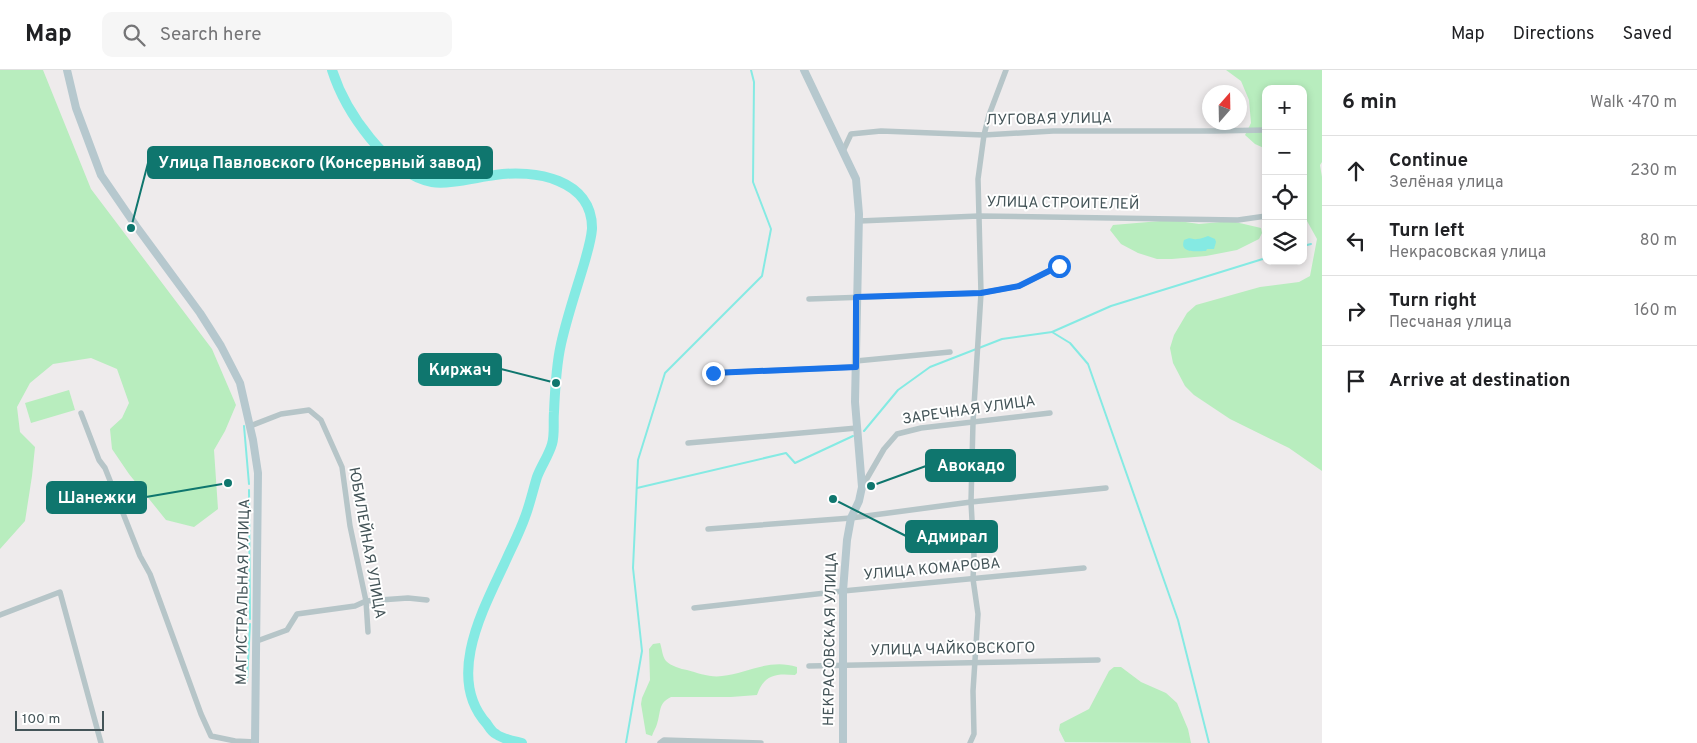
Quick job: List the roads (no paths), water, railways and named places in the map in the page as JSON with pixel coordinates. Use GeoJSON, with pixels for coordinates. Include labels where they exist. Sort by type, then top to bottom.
{"type":"FeatureCollection","features":[{"type":"Feature","properties":{"kind":"main road","name":"МАГИСТРАЛЬНАЯ УЛИЦА"},"geometry":{"type":"LineString","coordinates":[[67,70],[76,108],[101,174],[136,226],[196,307],[221,346],[240,383],[254,440],[258,473],[256,742]]}},
{"type":"Feature","properties":{"kind":"main road","name":"НЕКРАСОВСКАЯ УЛИЦА"},"geometry":{"type":"LineString","coordinates":[[804,70],[844,149],[856,179],[859,221],[854,402],[862,487],[859,501],[851,518],[847,540],[843,590],[843,743]]}},
{"type":"Feature","properties":{"kind":"street"},"geometry":{"type":"LineString","coordinates":[[970,743],[974,734],[973,691],[978,614],[974,579],[971,502],[973,422],[981,293],[978,178],[989,115],[1006,70]]}},
{"type":"Feature","properties":{"kind":"street","name":"ЛУГОВАЯ УЛИЦА"},"geometry":{"type":"LineString","coordinates":[[844,149],[850,134],[881,131],[984,135],[1053,131],[1216,132],[1262,130]]}},
{"type":"Feature","properties":{"kind":"street","name":"УЛИЦА СТРОИТЕЛЕЙ"},"geometry":{"type":"LineString","coordinates":[[859,221],[979,216],[1238,220],[1262,217]]}},
{"type":"Feature","properties":{"kind":"street"},"geometry":{"type":"LineString","coordinates":[[809,299],[981,293],[1019,286],[1059,266]]}},
{"type":"Feature","properties":{"kind":"street"},"geometry":{"type":"LineString","coordinates":[[713,373],[856,364],[950,352]]}},
{"type":"Feature","properties":{"kind":"street","name":"ЮБИЛЕЙНАЯ УЛИЦА"},"geometry":{"type":"LineString","coordinates":[[250,426],[281,414],[309,410],[321,420],[342,467],[350,526],[366,601],[368,632]]}},
{"type":"Feature","properties":{"kind":"street","name":"МАГИСТРАЛЬНАЯ УЛИЦА"},"geometry":{"type":"LineString","coordinates":[[81,413],[140,556],[150,574],[201,714],[211,736],[235,741],[256,742]]}},
{"type":"Feature","properties":{"kind":"street","name":"ЗАРЕЧНАЯ УЛИЦА"},"geometry":{"type":"LineString","coordinates":[[862,487],[884,449],[897,434],[921,428],[1050,413]]}},
{"type":"Feature","properties":{"kind":"street"},"geometry":{"type":"LineString","coordinates":[[688,443],[857,428]]}},
{"type":"Feature","properties":{"kind":"street"},"geometry":{"type":"LineString","coordinates":[[708,529],[851,518],[971,502],[1106,488]]}},
{"type":"Feature","properties":{"kind":"street","name":"УЛИЦА КОМАРОВА"},"geometry":{"type":"LineString","coordinates":[[694,608],[843,590],[1084,568]]}},
{"type":"Feature","properties":{"kind":"street"},"geometry":{"type":"LineString","coordinates":[[0,615],[60,592],[101,743]]}},
{"type":"Feature","properties":{"kind":"street"},"geometry":{"type":"LineString","coordinates":[[257,641],[287,630],[297,614],[355,606],[366,601],[408,598],[427,600]]}},
{"type":"Feature","properties":{"kind":"street","name":"УЛИЦА ЧАЙКОВСКОГО"},"geometry":{"type":"LineString","coordinates":[[809,666],[1098,660]]}},
{"type":"Feature","properties":{"kind":"street"},"geometry":{"type":"LineString","coordinates":[[660,743],[664,740],[761,743]]}},
{"type":"Feature","properties":{"kind":"water"},"geometry":{"type":"Polygon","coordinates":[[[1208,236],[1215,239],[1214,249],[1190,251],[1184,248],[1184,240],[1208,236]]]}},
{"type":"Feature","properties":{"kind":"waterway"},"geometry":{"type":"LineString","coordinates":[[332,70],[347,104],[370,138],[399,166],[415,176],[439,183],[510,174],[543,176],[572,188],[583,199],[590,212],[592,229],[590,242],[566,324],[558,361],[552,444],[537,477],[521,527],[480,619],[469,663],[469,685],[475,705],[489,727],[501,737],[522,743]]}},
{"type":"Feature","properties":{"kind":"waterway"},"geometry":{"type":"LineString","coordinates":[[626,743],[642,651],[633,568],[638,460],[665,373],[762,276],[771,229],[753,182],[754,82],[751,70]]}},
{"type":"Feature","properties":{"kind":"waterway"},"geometry":{"type":"LineString","coordinates":[[1307,245],[1311,244]]}},
{"type":"Feature","properties":{"kind":"waterway"},"geometry":{"type":"LineString","coordinates":[[864,431],[898,390],[930,367],[1002,339],[1052,332],[1111,306],[1262,259]]}},
{"type":"Feature","properties":{"kind":"waterway"},"geometry":{"type":"LineString","coordinates":[[1052,332],[1070,343],[1088,364],[1178,620],[1209,743]]}},
{"type":"Feature","properties":{"kind":"waterway"},"geometry":{"type":"LineString","coordinates":[[244,426],[249,484]]}},
{"type":"Feature","properties":{"kind":"waterway"},"geometry":{"type":"LineString","coordinates":[[637,488],[786,453],[795,463],[853,436]]}},
{"type":"Feature","properties":{"kind":"waterway"},"geometry":{"type":"LineString","coordinates":[[249,490],[250,619]]}},
{"type":"Feature","properties":{"kind":"waterway"},"geometry":{"type":"LineString","coordinates":[[247,681],[250,624]]}},
{"type":"Feature","properties":{"kind":"place","name":"Улица Павловского (Консервный завод)"},"geometry":{"type":"Point","coordinates":[131,228]}},
{"type":"Feature","properties":{"kind":"place","name":"Киржач"},"geometry":{"type":"Point","coordinates":[556,383]}},
{"type":"Feature","properties":{"kind":"place","name":"Шанежки"},"geometry":{"type":"Point","coordinates":[228,483]}},
{"type":"Feature","properties":{"kind":"place","name":"Авокадо"},"geometry":{"type":"Point","coordinates":[871,486]}},
{"type":"Feature","properties":{"kind":"place","name":"Адмирал"},"geometry":{"type":"Point","coordinates":[833,499]}}]}
